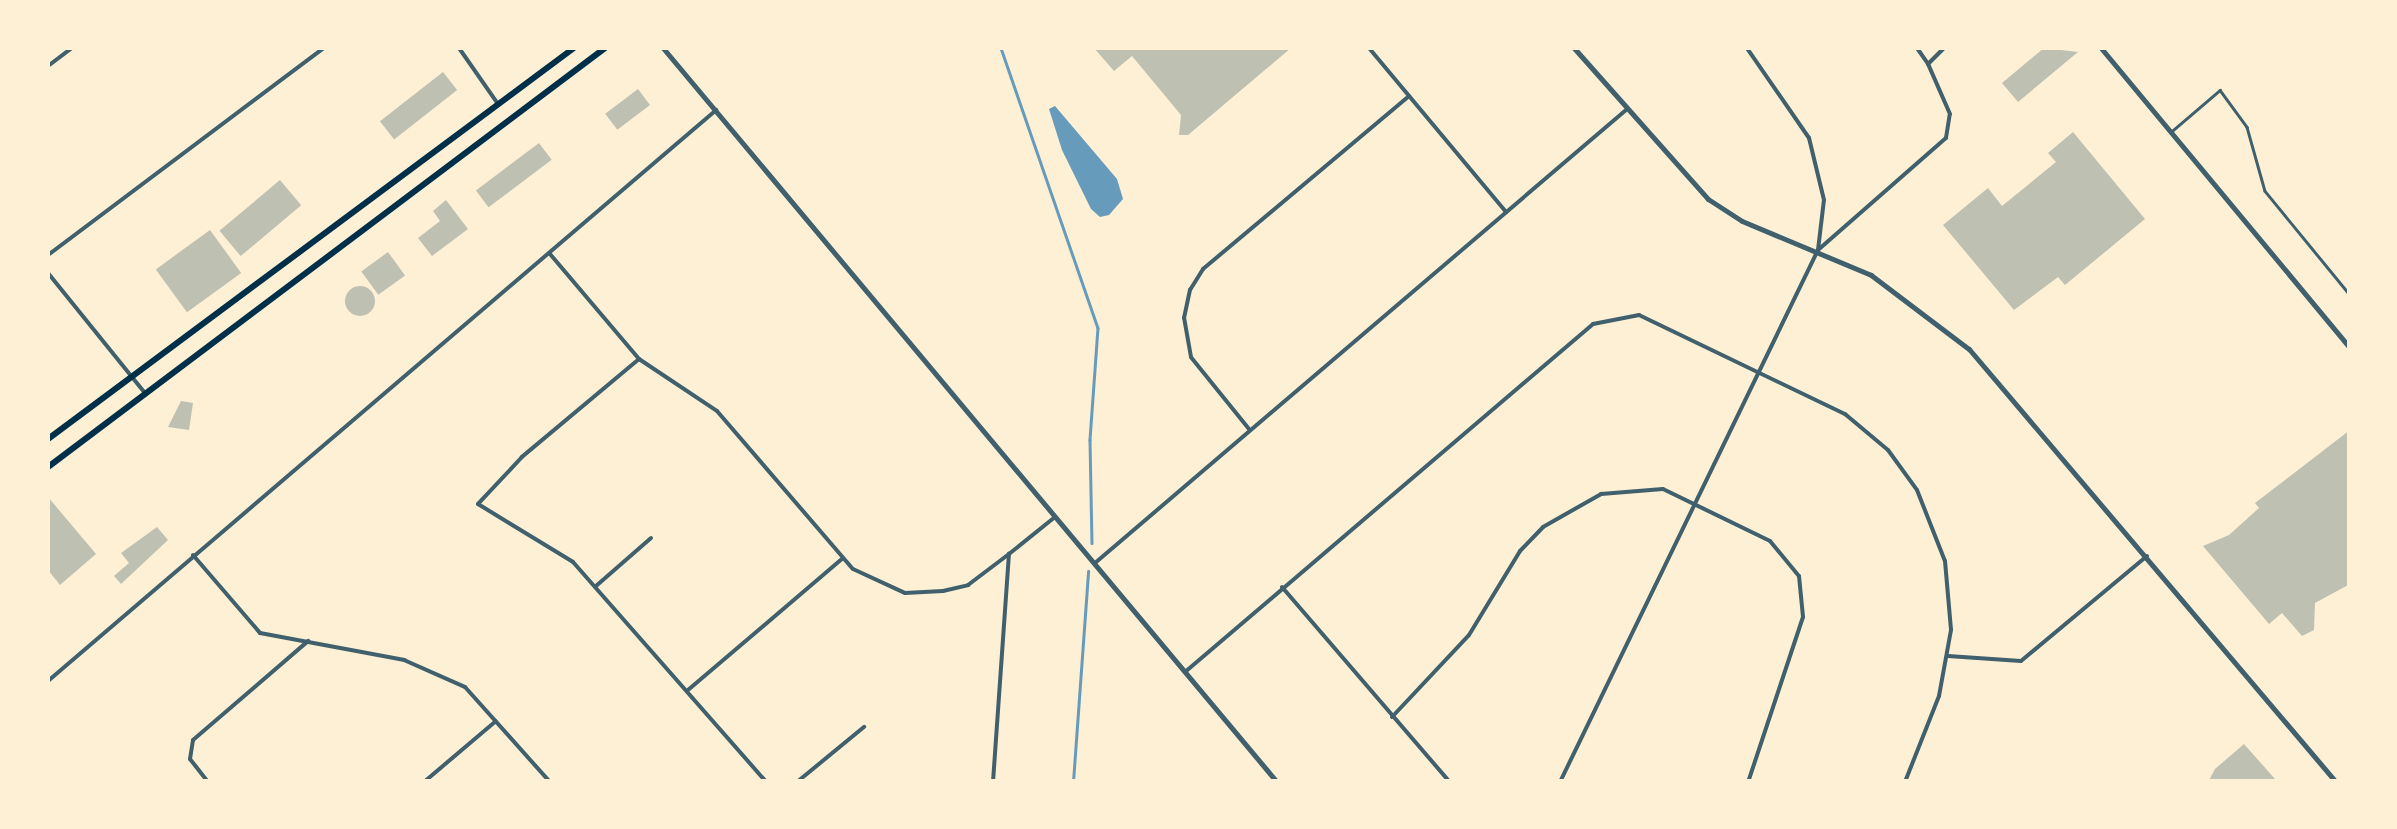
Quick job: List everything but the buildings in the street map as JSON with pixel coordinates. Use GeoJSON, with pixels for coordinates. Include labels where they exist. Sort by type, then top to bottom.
{"type":"FeatureCollection","features":[{"type":"Feature","properties":{"kind":"main road"},"geometry":{"type":"LineString","coordinates":[[48,439],[574,48]]}},
{"type":"Feature","properties":{"kind":"main road"},"geometry":{"type":"LineString","coordinates":[[48,467],[605,48]]}},
{"type":"Feature","properties":{"kind":"street"},"geometry":{"type":"LineString","coordinates":[[52,48],[59,57]]}},
{"type":"Feature","properties":{"kind":"street"},"geometry":{"type":"LineString","coordinates":[[48,66],[72,48]]}},
{"type":"Feature","properties":{"kind":"street"},"geometry":{"type":"LineString","coordinates":[[306,48],[312,56]]}},
{"type":"Feature","properties":{"kind":"street"},"geometry":{"type":"LineString","coordinates":[[48,255],[324,48]]}},
{"type":"Feature","properties":{"kind":"street"},"geometry":{"type":"LineString","coordinates":[[459,48],[498,104]]}},
{"type":"Feature","properties":{"kind":"street"},"geometry":{"type":"LineString","coordinates":[[663,48],[1277,782]]}},
{"type":"Feature","properties":{"kind":"street"},"geometry":{"type":"LineString","coordinates":[[1368,48],[1506,212]]}},
{"type":"Feature","properties":{"kind":"street"},"geometry":{"type":"LineString","coordinates":[[1574,48],[1708,199],[1742,221],[1818,250],[1888,285],[1969,350],[2336,782]]}},
{"type":"Feature","properties":{"kind":"street"},"geometry":{"type":"LineString","coordinates":[[1560,782],[1818,250],[1824,200],[1809,138],[1747,48]]}},
{"type":"Feature","properties":{"kind":"street"},"geometry":{"type":"LineString","coordinates":[[1818,250],[1946,138],[1950,114],[1918,48]]}},
{"type":"Feature","properties":{"kind":"street"},"geometry":{"type":"LineString","coordinates":[[1928,64],[1944,48]]}},
{"type":"Feature","properties":{"kind":"street"},"geometry":{"type":"LineString","coordinates":[[2102,48],[2350,348]]}},
{"type":"Feature","properties":{"kind":"street"},"geometry":{"type":"LineString","coordinates":[[1251,430],[1191,358],[1184,318],[1190,290],[1202,269],[1409,96]]}},
{"type":"Feature","properties":{"kind":"street"},"geometry":{"type":"LineString","coordinates":[[48,680],[716,110]]}},
{"type":"Feature","properties":{"kind":"street"},"geometry":{"type":"LineString","coordinates":[[1094,563],[1626,110]]}},
{"type":"Feature","properties":{"kind":"street"},"geometry":{"type":"LineString","coordinates":[[550,254],[639,360],[717,411],[842,559],[873,582],[905,593],[968,585],[1055,517]]}},
{"type":"Feature","properties":{"kind":"street"},"geometry":{"type":"LineString","coordinates":[[48,274],[146,394]]}},
{"type":"Feature","properties":{"kind":"street"},"geometry":{"type":"LineString","coordinates":[[1185,672],[1605,318],[1649,318],[1845,414],[1901,466],[1929,512],[1945,561],[1948,656],[1932,722],[1905,782]]}},
{"type":"Feature","properties":{"kind":"street"},"geometry":{"type":"LineString","coordinates":[[639,360],[507,470],[478,504],[557,550],[596,586],[766,782]]}},
{"type":"Feature","properties":{"kind":"street"},"geometry":{"type":"LineString","coordinates":[[1392,717],[1460,646],[1520,551],[1554,519],[1586,500],[1629,487],[1663,490],[1695,502],[1780,548],[1803,588],[1798,634],[1748,782]]}},
{"type":"Feature","properties":{"kind":"street"},"geometry":{"type":"LineString","coordinates":[[596,586],[651,538]]}},
{"type":"Feature","properties":{"kind":"street"},"geometry":{"type":"LineString","coordinates":[[994,782],[1009,554]]}},
{"type":"Feature","properties":{"kind":"street"},"geometry":{"type":"LineString","coordinates":[[193,555],[260,632],[404,660],[465,687],[550,782]]}},
{"type":"Feature","properties":{"kind":"street"},"geometry":{"type":"LineString","coordinates":[[1948,656],[1983,664],[2021,660],[2147,556]]}},
{"type":"Feature","properties":{"kind":"street"},"geometry":{"type":"LineString","coordinates":[[688,690],[842,559]]}},
{"type":"Feature","properties":{"kind":"street"},"geometry":{"type":"LineString","coordinates":[[1282,587],[1450,782]]}},
{"type":"Feature","properties":{"kind":"street"},"geometry":{"type":"LineString","coordinates":[[208,782],[190,759],[193,740],[308,641]]}},
{"type":"Feature","properties":{"kind":"street"},"geometry":{"type":"LineString","coordinates":[[424,782],[496,720]]}},
{"type":"Feature","properties":{"kind":"street"},"geometry":{"type":"LineString","coordinates":[[797,782],[864,727]]}},
{"type":"Feature","properties":{"kind":"lane"},"geometry":{"type":"LineString","coordinates":[[2171,132],[2220,90],[2248,127],[2265,191],[2350,295]]}},
{"type":"Feature","properties":{"kind":"water"},"geometry":{"type":"Polygon","coordinates":[[[1055,106],[1117,179],[1123,199],[1109,215],[1100,217],[1091,209],[1062,150],[1049,109],[1055,106]]]}},
{"type":"Feature","properties":{"kind":"waterway"},"geometry":{"type":"LineString","coordinates":[[1001,48],[1098,328],[1090,440],[1092,543]]}},
{"type":"Feature","properties":{"kind":"waterway"},"geometry":{"type":"LineString","coordinates":[[1073,782],[1088,572]]}}]}
